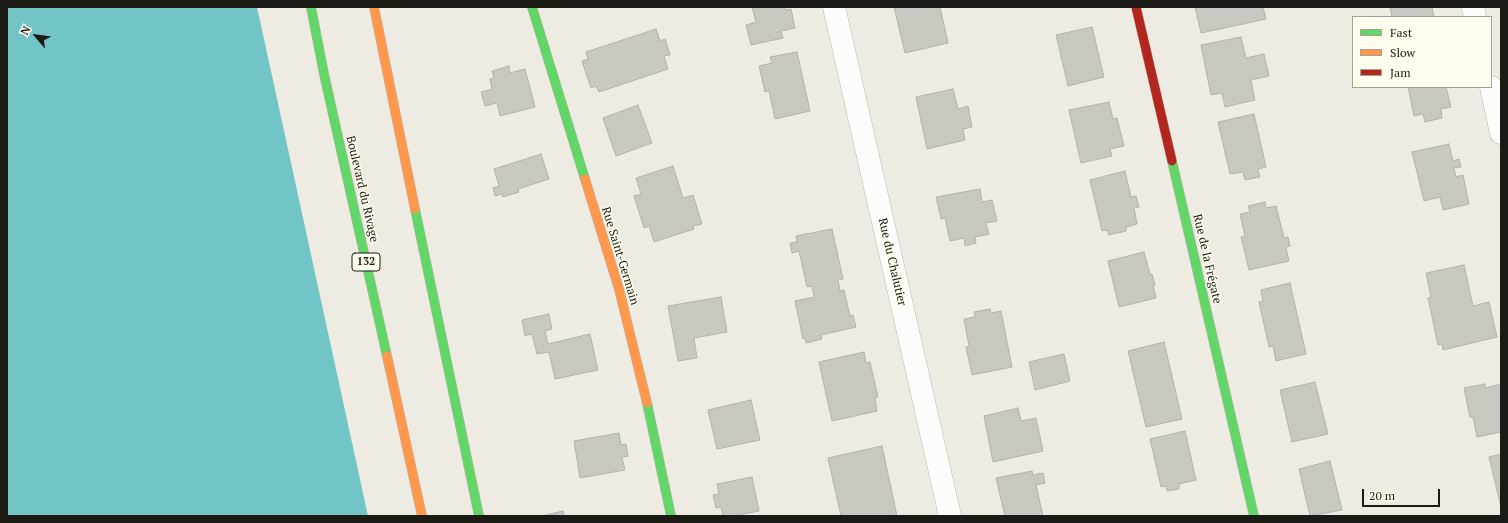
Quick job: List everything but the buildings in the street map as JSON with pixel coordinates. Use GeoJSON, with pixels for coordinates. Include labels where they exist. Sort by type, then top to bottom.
{"type":"FeatureCollection","features":[{"type":"Feature","properties":{"kind":"street","name":"Boulevard du Rivage"},"geometry":{"type":"LineString","coordinates":[[311,7],[324,74],[422,516]]}},
{"type":"Feature","properties":{"kind":"street"},"geometry":{"type":"LineString","coordinates":[[374,7],[479,516]]}},
{"type":"Feature","properties":{"kind":"street","name":"Rue Saint-Germain"},"geometry":{"type":"LineString","coordinates":[[532,7],[619,289],[641,377],[671,516]]}},
{"type":"Feature","properties":{"kind":"street","name":"Rue du Chalutier"},"geometry":{"type":"LineString","coordinates":[[834,7],[950,516]]}},
{"type":"Feature","properties":{"kind":"street","name":"Rue de la Frégate"},"geometry":{"type":"LineString","coordinates":[[1136,7],[1254,516]]}},
{"type":"Feature","properties":{"kind":"street"},"geometry":{"type":"LineString","coordinates":[[1491,88],[1501,133]]}},
{"type":"Feature","properties":{"kind":"water"},"geometry":{"type":"Polygon","coordinates":[[[7,7],[257,7],[368,516],[7,516],[7,7]]]}},
{"type":"Feature","properties":{"kind":"traffic: fast"},"geometry":{"type":"LineString","coordinates":[[311,7],[324,74],[387,356]]}},
{"type":"Feature","properties":{"kind":"traffic: fast"},"geometry":{"type":"LineString","coordinates":[[532,7],[585,179]]}},
{"type":"Feature","properties":{"kind":"traffic: fast"},"geometry":{"type":"LineString","coordinates":[[1172,161],[1254,516]]}},
{"type":"Feature","properties":{"kind":"traffic: fast"},"geometry":{"type":"LineString","coordinates":[[415,209],[479,516]]}},
{"type":"Feature","properties":{"kind":"traffic: fast"},"geometry":{"type":"LineString","coordinates":[[647,403],[671,516]]}},
{"type":"Feature","properties":{"kind":"traffic: slow"},"geometry":{"type":"LineString","coordinates":[[374,7],[415,209]]}},
{"type":"Feature","properties":{"kind":"traffic: slow"},"geometry":{"type":"LineString","coordinates":[[585,179],[619,289],[647,403]]}},
{"type":"Feature","properties":{"kind":"traffic: slow"},"geometry":{"type":"LineString","coordinates":[[387,356],[422,516]]}},
{"type":"Feature","properties":{"kind":"traffic: jam"},"geometry":{"type":"LineString","coordinates":[[1136,7],[1172,161]]}}]}
